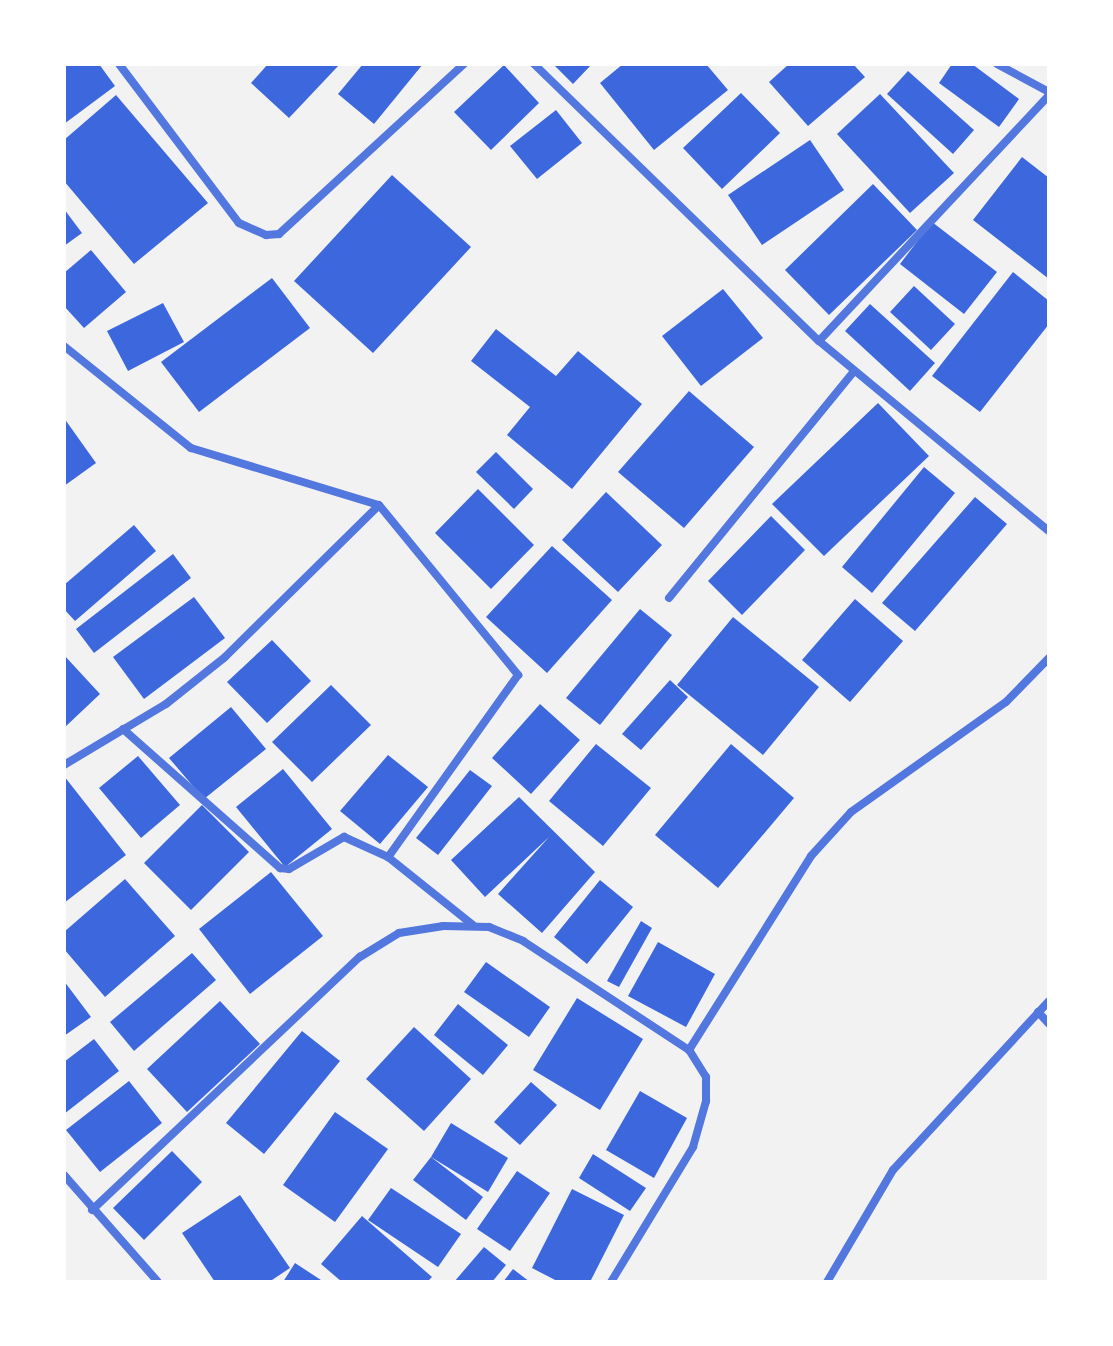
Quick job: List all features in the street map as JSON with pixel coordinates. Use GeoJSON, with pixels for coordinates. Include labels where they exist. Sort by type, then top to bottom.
{"type":"FeatureCollection","features":[{"type":"Feature","properties":{"kind":"street"},"geometry":{"type":"LineString","coordinates":[[119,64],[239,223],[266,235],[279,234],[464,64]]}},
{"type":"Feature","properties":{"kind":"street"},"geometry":{"type":"LineString","coordinates":[[534,64],[819,341],[1049,531]]}},
{"type":"Feature","properties":{"kind":"street"},"geometry":{"type":"LineString","coordinates":[[819,341],[1049,94],[997,64]]}},
{"type":"Feature","properties":{"kind":"street"},"geometry":{"type":"LineString","coordinates":[[66,353],[191,448],[379,505],[518,675],[388,857]]}},
{"type":"Feature","properties":{"kind":"street"},"geometry":{"type":"LineString","coordinates":[[669,598],[854,371]]}},
{"type":"Feature","properties":{"kind":"street"},"geometry":{"type":"LineString","coordinates":[[64,765],[166,704],[225,657],[379,505]]}},
{"type":"Feature","properties":{"kind":"street"},"geometry":{"type":"LineString","coordinates":[[689,1050],[811,856],[851,812],[1006,702],[1049,658]]}},
{"type":"Feature","properties":{"kind":"street"},"geometry":{"type":"LineString","coordinates":[[123,729],[280,868],[300,864],[336,838],[388,857],[473,926]]}},
{"type":"Feature","properties":{"kind":"street"},"geometry":{"type":"LineString","coordinates":[[92,1210],[360,957],[399,933],[473,926],[523,941],[689,1050],[706,1077],[706,1101],[693,1147],[611,1282]]}},
{"type":"Feature","properties":{"kind":"street"},"geometry":{"type":"LineString","coordinates":[[827,1282],[893,1170],[1049,1001]]}},
{"type":"Feature","properties":{"kind":"street"},"geometry":{"type":"LineString","coordinates":[[1038,1012],[1049,1024]]}},
{"type":"Feature","properties":{"kind":"street"},"geometry":{"type":"LineString","coordinates":[[64,1175],[158,1282]]}},
{"type":"Feature","properties":{"kind":"building"},"geometry":{"type":"Polygon","coordinates":[[[64,64],[99,64],[115,86],[64,124],[64,64]]]}},
{"type":"Feature","properties":{"kind":"building"},"geometry":{"type":"Polygon","coordinates":[[[268,64],[340,64],[289,118],[251,83],[268,64]]]}},
{"type":"Feature","properties":{"kind":"building"},"geometry":{"type":"Polygon","coordinates":[[[363,64],[423,64],[374,124],[338,94],[363,64]]]}},
{"type":"Feature","properties":{"kind":"building"},"geometry":{"type":"Polygon","coordinates":[[[553,64],[592,64],[573,84],[553,64]]]}},
{"type":"Feature","properties":{"kind":"building"},"geometry":{"type":"Polygon","coordinates":[[[623,64],[706,64],[728,90],[654,150],[600,83],[623,64]]]}},
{"type":"Feature","properties":{"kind":"building"},"geometry":{"type":"Polygon","coordinates":[[[789,64],[853,64],[865,77],[808,126],[769,82],[789,64]]]}},
{"type":"Feature","properties":{"kind":"building"},"geometry":{"type":"Polygon","coordinates":[[[952,64],[972,64],[1019,99],[999,127],[939,83],[952,64]]]}},
{"type":"Feature","properties":{"kind":"building"},"geometry":{"type":"Polygon","coordinates":[[[504,65],[539,103],[491,150],[454,112],[504,65]]]}},
{"type":"Feature","properties":{"kind":"building"},"geometry":{"type":"Polygon","coordinates":[[[908,71],[974,130],[953,154],[887,94],[908,71]]]}},
{"type":"Feature","properties":{"kind":"building"},"geometry":{"type":"Polygon","coordinates":[[[741,93],[780,133],[722,189],[683,148],[741,93]]]}},
{"type":"Feature","properties":{"kind":"building"},"geometry":{"type":"Polygon","coordinates":[[[880,94],[954,173],[910,213],[837,134],[880,94]]]}},
{"type":"Feature","properties":{"kind":"building"},"geometry":{"type":"Polygon","coordinates":[[[116,95],[208,203],[134,264],[64,181],[64,140],[116,95]]]}},
{"type":"Feature","properties":{"kind":"building"},"geometry":{"type":"Polygon","coordinates":[[[556,110],[582,143],[537,179],[510,146],[556,110]]]}},
{"type":"Feature","properties":{"kind":"building"},"geometry":{"type":"Polygon","coordinates":[[[810,140],[844,190],[762,245],[728,195],[810,140]]]}},
{"type":"Feature","properties":{"kind":"building"},"geometry":{"type":"Polygon","coordinates":[[[1022,157],[1049,178],[1049,279],[973,220],[1022,157]]]}},
{"type":"Feature","properties":{"kind":"building"},"geometry":{"type":"Polygon","coordinates":[[[392,175],[471,247],[373,353],[294,281],[392,175]]]}},
{"type":"Feature","properties":{"kind":"building"},"geometry":{"type":"Polygon","coordinates":[[[873,184],[917,230],[829,315],[785,270],[873,184]]]}},
{"type":"Feature","properties":{"kind":"building"},"geometry":{"type":"Polygon","coordinates":[[[64,209],[82,233],[64,246],[64,209]]]}},
{"type":"Feature","properties":{"kind":"building"},"geometry":{"type":"Polygon","coordinates":[[[932,222],[997,272],[964,314],[900,264],[932,222]]]}},
{"type":"Feature","properties":{"kind":"building"},"geometry":{"type":"Polygon","coordinates":[[[91,250],[126,292],[84,328],[64,306],[64,273],[91,250]]]}},
{"type":"Feature","properties":{"kind":"building"},"geometry":{"type":"Polygon","coordinates":[[[1013,272],[1049,301],[1049,324],[980,412],[932,376],[1013,272]]]}},
{"type":"Feature","properties":{"kind":"building"},"geometry":{"type":"Polygon","coordinates":[[[272,278],[310,328],[199,412],[161,362],[272,278]]]}},
{"type":"Feature","properties":{"kind":"building"},"geometry":{"type":"Polygon","coordinates":[[[914,286],[955,324],[931,350],[890,312],[914,286]]]}},
{"type":"Feature","properties":{"kind":"building"},"geometry":{"type":"Polygon","coordinates":[[[723,289],[763,338],[701,386],[662,336],[723,289]]]}},
{"type":"Feature","properties":{"kind":"building"},"geometry":{"type":"Polygon","coordinates":[[[163,303],[184,342],[128,371],[107,331],[163,303]]]}},
{"type":"Feature","properties":{"kind":"building"},"geometry":{"type":"Polygon","coordinates":[[[870,304],[935,363],[910,391],[845,331],[870,304]]]}},
{"type":"Feature","properties":{"kind":"building"},"geometry":{"type":"Polygon","coordinates":[[[496,329],[556,376],[578,351],[642,404],[572,489],[507,435],[530,407],[471,361],[496,329]]]}},
{"type":"Feature","properties":{"kind":"building"},"geometry":{"type":"Polygon","coordinates":[[[689,391],[754,447],[684,528],[618,472],[689,391]]]}},
{"type":"Feature","properties":{"kind":"building"},"geometry":{"type":"Polygon","coordinates":[[[878,403],[929,456],[824,556],[772,504],[878,403]]]}},
{"type":"Feature","properties":{"kind":"building"},"geometry":{"type":"Polygon","coordinates":[[[64,418],[96,463],[64,486],[64,418]]]}},
{"type":"Feature","properties":{"kind":"building"},"geometry":{"type":"Polygon","coordinates":[[[496,452],[533,489],[514,509],[476,472],[496,452]]]}},
{"type":"Feature","properties":{"kind":"building"},"geometry":{"type":"Polygon","coordinates":[[[924,467],[955,493],[872,593],[842,567],[924,467]]]}},
{"type":"Feature","properties":{"kind":"building"},"geometry":{"type":"Polygon","coordinates":[[[478,489],[534,545],[491,589],[435,533],[478,489]]]}},
{"type":"Feature","properties":{"kind":"building"},"geometry":{"type":"Polygon","coordinates":[[[606,492],[662,545],[618,592],[562,540],[606,492]]]}},
{"type":"Feature","properties":{"kind":"building"},"geometry":{"type":"Polygon","coordinates":[[[975,497],[1007,524],[915,631],[882,603],[975,497]]]}},
{"type":"Feature","properties":{"kind":"building"},"geometry":{"type":"Polygon","coordinates":[[[771,516],[805,550],[742,615],[708,581],[771,516]]]}},
{"type":"Feature","properties":{"kind":"building"},"geometry":{"type":"Polygon","coordinates":[[[134,525],[156,551],[75,621],[64,609],[64,585],[134,525]]]}},
{"type":"Feature","properties":{"kind":"building"},"geometry":{"type":"Polygon","coordinates":[[[552,546],[612,600],[547,673],[486,617],[552,546]]]}},
{"type":"Feature","properties":{"kind":"building"},"geometry":{"type":"Polygon","coordinates":[[[173,554],[191,578],[94,653],[76,629],[173,554]]]}},
{"type":"Feature","properties":{"kind":"building"},"geometry":{"type":"Polygon","coordinates":[[[194,597],[225,638],[144,699],[113,657],[194,597]]]}},
{"type":"Feature","properties":{"kind":"building"},"geometry":{"type":"Polygon","coordinates":[[[855,599],[903,641],[850,702],[802,660],[855,599]]]}},
{"type":"Feature","properties":{"kind":"building"},"geometry":{"type":"Polygon","coordinates":[[[640,609],[672,635],[600,725],[566,698],[640,609]]]}},
{"type":"Feature","properties":{"kind":"building"},"geometry":{"type":"Polygon","coordinates":[[[733,617],[819,687],[763,755],[677,685],[733,617]]]}},
{"type":"Feature","properties":{"kind":"building"},"geometry":{"type":"Polygon","coordinates":[[[272,640],[311,681],[267,723],[227,682],[272,640]]]}},
{"type":"Feature","properties":{"kind":"building"},"geometry":{"type":"Polygon","coordinates":[[[64,655],[100,694],[64,728],[64,655]]]}},
{"type":"Feature","properties":{"kind":"building"},"geometry":{"type":"Polygon","coordinates":[[[670,680],[688,697],[641,750],[622,734],[670,680]]]}},
{"type":"Feature","properties":{"kind":"building"},"geometry":{"type":"Polygon","coordinates":[[[331,685],[371,725],[312,782],[272,742],[331,685]]]}},
{"type":"Feature","properties":{"kind":"building"},"geometry":{"type":"Polygon","coordinates":[[[540,704],[580,740],[531,794],[492,758],[540,704]]]}},
{"type":"Feature","properties":{"kind":"building"},"geometry":{"type":"Polygon","coordinates":[[[231,707],[266,749],[204,799],[169,758],[231,707]]]}},
{"type":"Feature","properties":{"kind":"building"},"geometry":{"type":"Polygon","coordinates":[[[596,744],[651,788],[603,846],[549,801],[596,744]]]}},
{"type":"Feature","properties":{"kind":"building"},"geometry":{"type":"Polygon","coordinates":[[[731,744],[794,798],[718,888],[655,835],[731,744]]]}},
{"type":"Feature","properties":{"kind":"building"},"geometry":{"type":"Polygon","coordinates":[[[388,755],[428,787],[380,844],[340,811],[388,755]]]}},
{"type":"Feature","properties":{"kind":"building"},"geometry":{"type":"Polygon","coordinates":[[[138,756],[180,805],[141,838],[99,788],[138,756]]]}},
{"type":"Feature","properties":{"kind":"building"},"geometry":{"type":"Polygon","coordinates":[[[283,769],[332,829],[285,867],[236,807],[283,769]]]}},
{"type":"Feature","properties":{"kind":"building"},"geometry":{"type":"Polygon","coordinates":[[[470,770],[492,786],[438,855],[416,838],[470,770]]]}},
{"type":"Feature","properties":{"kind":"building"},"geometry":{"type":"Polygon","coordinates":[[[64,776],[126,855],[64,903],[64,776]]]}},
{"type":"Feature","properties":{"kind":"building"},"geometry":{"type":"Polygon","coordinates":[[[519,797],[595,872],[542,933],[498,894],[549,837],[485,897],[451,860],[519,797]]]}},
{"type":"Feature","properties":{"kind":"building"},"geometry":{"type":"Polygon","coordinates":[[[202,805],[249,852],[191,910],[144,863],[202,805]]]}},
{"type":"Feature","properties":{"kind":"building"},"geometry":{"type":"Polygon","coordinates":[[[271,872],[323,936],[250,994],[199,929],[271,872]]]}},
{"type":"Feature","properties":{"kind":"building"},"geometry":{"type":"Polygon","coordinates":[[[125,879],[175,936],[105,997],[64,949],[64,932],[125,879]]]}},
{"type":"Feature","properties":{"kind":"building"},"geometry":{"type":"Polygon","coordinates":[[[600,880],[633,907],[587,964],[554,937],[600,880]]]}},
{"type":"Feature","properties":{"kind":"building"},"geometry":{"type":"Polygon","coordinates":[[[641,921],[652,928],[619,987],[607,981],[641,921]]]}},
{"type":"Feature","properties":{"kind":"building"},"geometry":{"type":"Polygon","coordinates":[[[658,942],[715,974],[686,1027],[628,996],[658,942]]]}},
{"type":"Feature","properties":{"kind":"building"},"geometry":{"type":"Polygon","coordinates":[[[192,953],[216,980],[134,1051],[110,1022],[192,953]]]}},
{"type":"Feature","properties":{"kind":"building"},"geometry":{"type":"Polygon","coordinates":[[[486,962],[550,1007],[529,1037],[464,992],[486,962]]]}},
{"type":"Feature","properties":{"kind":"building"},"geometry":{"type":"Polygon","coordinates":[[[64,981],[91,1017],[64,1036],[64,981]]]}},
{"type":"Feature","properties":{"kind":"building"},"geometry":{"type":"Polygon","coordinates":[[[577,998],[643,1039],[600,1110],[533,1070],[577,998]]]}},
{"type":"Feature","properties":{"kind":"building"},"geometry":{"type":"Polygon","coordinates":[[[220,1001],[260,1044],[187,1112],[147,1069],[220,1001]]]}},
{"type":"Feature","properties":{"kind":"building"},"geometry":{"type":"Polygon","coordinates":[[[458,1004],[508,1045],[483,1075],[434,1035],[458,1004]]]}},
{"type":"Feature","properties":{"kind":"building"},"geometry":{"type":"Polygon","coordinates":[[[414,1027],[471,1079],[424,1131],[366,1079],[414,1027]]]}},
{"type":"Feature","properties":{"kind":"building"},"geometry":{"type":"Polygon","coordinates":[[[302,1031],[340,1061],[264,1154],[226,1123],[302,1031]]]}},
{"type":"Feature","properties":{"kind":"building"},"geometry":{"type":"Polygon","coordinates":[[[94,1039],[119,1071],[64,1114],[64,1062],[94,1039]]]}},
{"type":"Feature","properties":{"kind":"building"},"geometry":{"type":"Polygon","coordinates":[[[129,1081],[162,1123],[100,1172],[66,1130],[129,1081]]]}},
{"type":"Feature","properties":{"kind":"building"},"geometry":{"type":"Polygon","coordinates":[[[531,1082],[557,1105],[520,1145],[494,1122],[531,1082]]]}},
{"type":"Feature","properties":{"kind":"building"},"geometry":{"type":"Polygon","coordinates":[[[640,1091],[687,1118],[654,1178],[606,1150],[640,1091]]]}},
{"type":"Feature","properties":{"kind":"building"},"geometry":{"type":"Polygon","coordinates":[[[335,1112],[388,1149],[335,1222],[283,1185],[335,1112]]]}},
{"type":"Feature","properties":{"kind":"building"},"geometry":{"type":"Polygon","coordinates":[[[451,1123],[508,1158],[488,1192],[431,1157],[451,1123]]]}},
{"type":"Feature","properties":{"kind":"building"},"geometry":{"type":"Polygon","coordinates":[[[172,1151],[202,1182],[144,1240],[113,1208],[172,1151]]]}},
{"type":"Feature","properties":{"kind":"building"},"geometry":{"type":"Polygon","coordinates":[[[593,1154],[646,1188],[630,1211],[579,1178],[593,1154]]]}},
{"type":"Feature","properties":{"kind":"building"},"geometry":{"type":"Polygon","coordinates":[[[431,1157],[483,1197],[466,1220],[413,1180],[431,1157]]]}},
{"type":"Feature","properties":{"kind":"building"},"geometry":{"type":"Polygon","coordinates":[[[517,1171],[550,1193],[510,1251],[477,1229],[517,1171]]]}},
{"type":"Feature","properties":{"kind":"building"},"geometry":{"type":"Polygon","coordinates":[[[391,1188],[461,1234],[438,1267],[368,1220],[391,1188]]]}},
{"type":"Feature","properties":{"kind":"building"},"geometry":{"type":"Polygon","coordinates":[[[572,1189],[624,1215],[590,1282],[559,1282],[532,1268],[572,1189]]]}},
{"type":"Feature","properties":{"kind":"building"},"geometry":{"type":"Polygon","coordinates":[[[240,1195],[290,1268],[269,1282],[215,1282],[182,1233],[240,1195]]]}},
{"type":"Feature","properties":{"kind":"building"},"geometry":{"type":"Polygon","coordinates":[[[362,1216],[432,1277],[427,1282],[342,1282],[321,1264],[362,1216]]]}},
{"type":"Feature","properties":{"kind":"building"},"geometry":{"type":"Polygon","coordinates":[[[484,1247],[506,1265],[492,1282],[454,1282],[484,1247]]]}},
{"type":"Feature","properties":{"kind":"building"},"geometry":{"type":"Polygon","coordinates":[[[295,1263],[324,1282],[283,1282],[295,1263]]]}},
{"type":"Feature","properties":{"kind":"building"},"geometry":{"type":"Polygon","coordinates":[[[513,1269],[530,1282],[503,1282],[513,1269]]]}}]}
